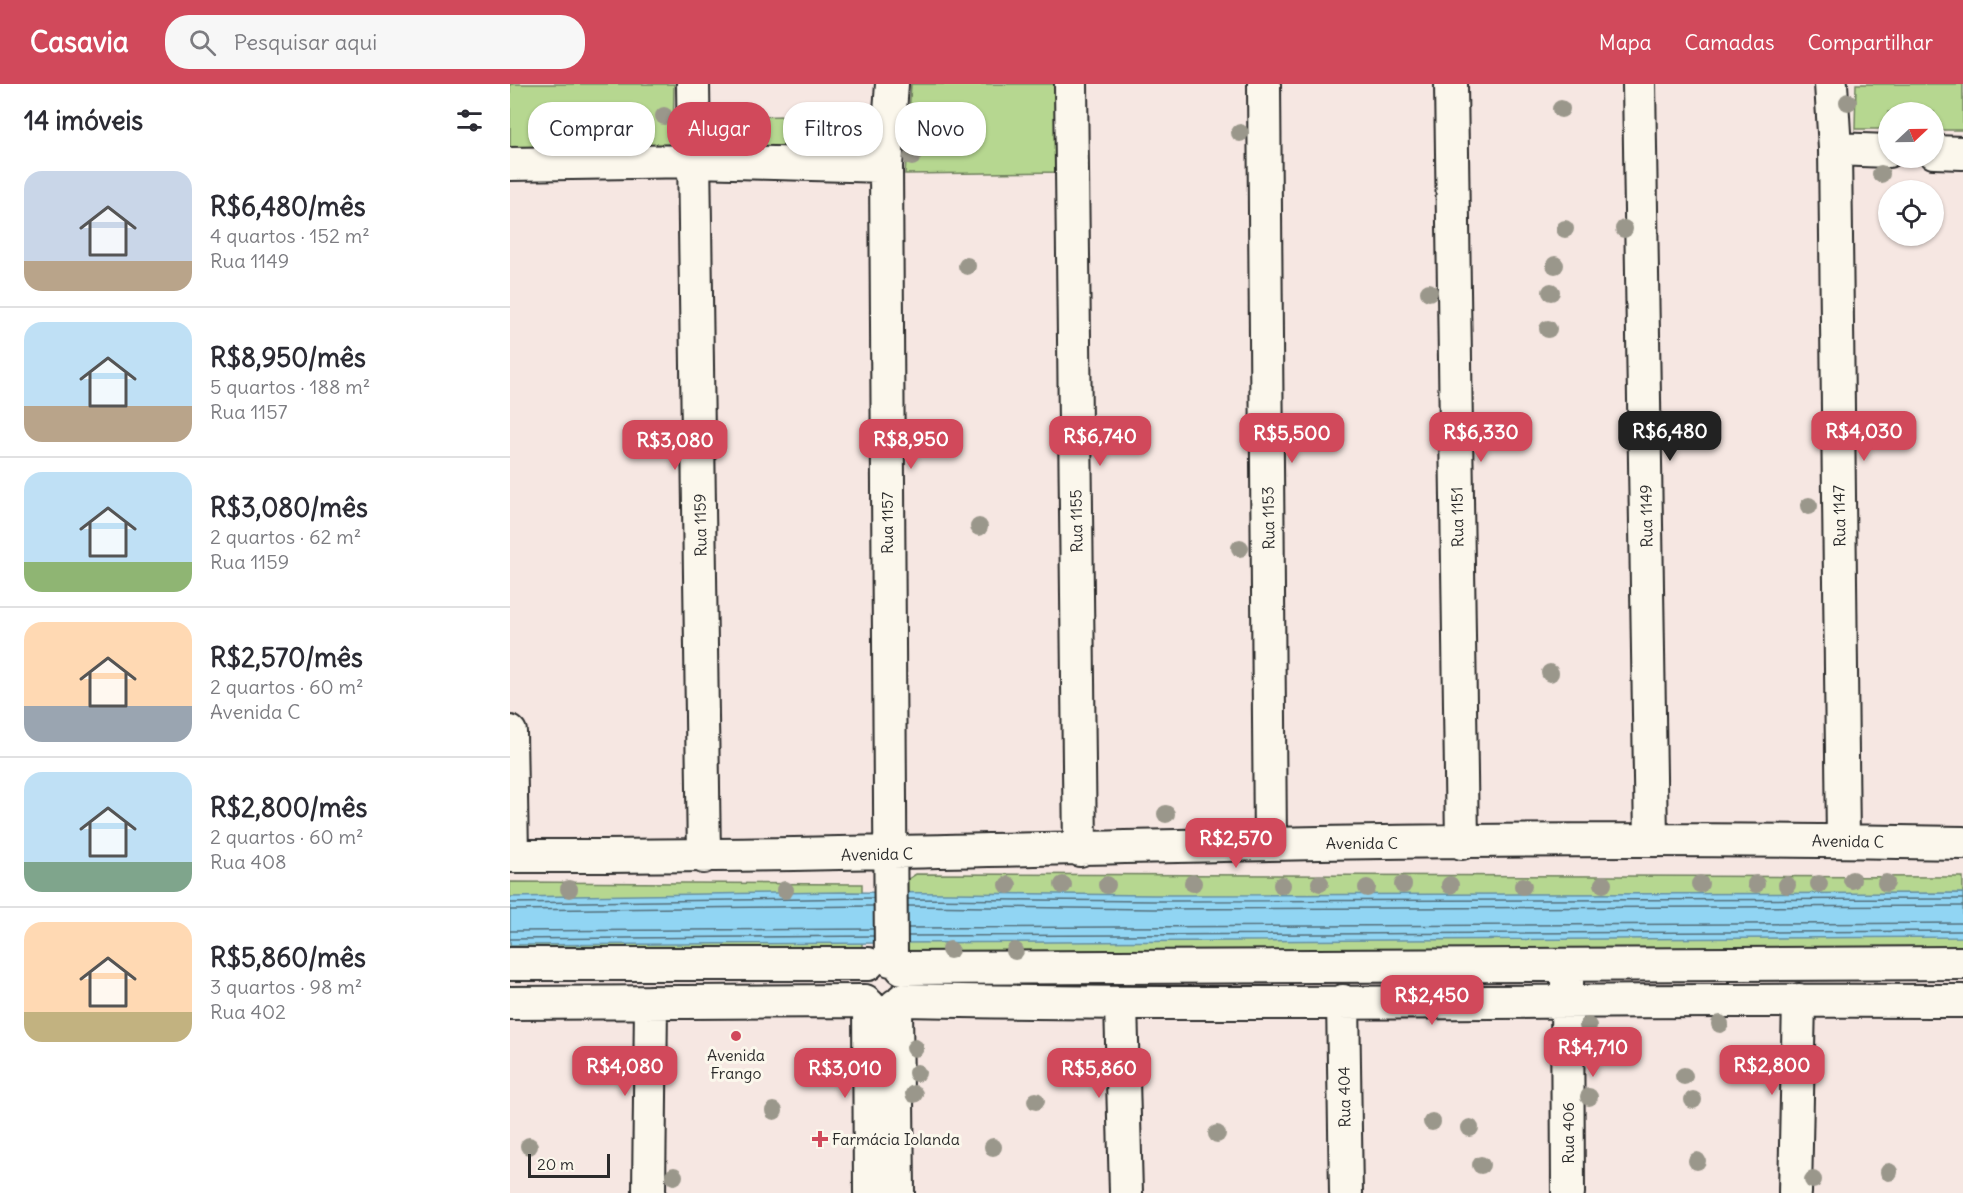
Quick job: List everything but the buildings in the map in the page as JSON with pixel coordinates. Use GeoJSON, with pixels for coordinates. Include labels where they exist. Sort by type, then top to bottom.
{"type":"FeatureCollection","features":[{"type":"Feature","properties":{"kind":"street","name":"Rua 1159"},"geometry":{"type":"LineString","coordinates":[[693,84],[704,857]]}},
{"type":"Feature","properties":{"kind":"street","name":"Rua 1157"},"geometry":{"type":"LineString","coordinates":[[887,957],[889,867],[886,166],[892,84]]}},
{"type":"Feature","properties":{"kind":"street","name":"Rua 1155"},"geometry":{"type":"LineString","coordinates":[[1071,84],[1080,850]]}},
{"type":"Feature","properties":{"kind":"street","name":"Rua 1153"},"geometry":{"type":"LineString","coordinates":[[1264,84],[1270,844]]}},
{"type":"Feature","properties":{"kind":"street","name":"Rua 1151"},"geometry":{"type":"LineString","coordinates":[[1451,84],[1462,843]]}},
{"type":"Feature","properties":{"kind":"street","name":"Rua 1149"},"geometry":{"type":"LineString","coordinates":[[1639,84],[1651,840]]}},
{"type":"Feature","properties":{"kind":"street","name":"Rua 1147"},"geometry":{"type":"LineString","coordinates":[[1832,84],[1835,149],[1843,841]]}},
{"type":"Feature","properties":{"kind":"street"},"geometry":{"type":"LineString","coordinates":[[1835,149],[1878,151]]}},
{"type":"Feature","properties":{"kind":"street"},"geometry":{"type":"LineString","coordinates":[[1944,152],[1963,153]]}},
{"type":"Feature","properties":{"kind":"street"},"geometry":{"type":"LineString","coordinates":[[510,164],[695,161],[886,166]]}},
{"type":"Feature","properties":{"kind":"street"},"geometry":{"type":"LineString","coordinates":[[510,732],[511,856]]}},
{"type":"Feature","properties":{"kind":"street","name":"Avenida C"},"geometry":{"type":"LineString","coordinates":[[511,856],[704,857],[889,867],[1080,850],[1270,844],[1651,840],[1963,843]]}},
{"type":"Feature","properties":{"kind":"street"},"geometry":{"type":"LineString","coordinates":[[887,957],[858,982],[883,1003],[898,1193]]}},
{"type":"Feature","properties":{"kind":"street"},"geometry":{"type":"LineString","coordinates":[[870,1193],[883,1003],[908,984],[887,957]]}},
{"type":"Feature","properties":{"kind":"street"},"geometry":{"type":"LineString","coordinates":[[510,964],[887,957],[1567,964],[1963,963]]}},
{"type":"Feature","properties":{"kind":"street","name":"Rua 406"},"geometry":{"type":"LineString","coordinates":[[1567,964],[1568,1193]]}},
{"type":"Feature","properties":{"kind":"street"},"geometry":{"type":"LineString","coordinates":[[1795,1193],[1799,1000]]}},
{"type":"Feature","properties":{"kind":"street"},"geometry":{"type":"LineString","coordinates":[[510,1003],[1121,1004],[1343,1001],[1963,1001]]}},
{"type":"Feature","properties":{"kind":"street","name":"Rua 404"},"geometry":{"type":"LineString","coordinates":[[1343,1001],[1346,1193]]}},
{"type":"Feature","properties":{"kind":"street"},"geometry":{"type":"LineString","coordinates":[[649,1193],[651,1002]]}},
{"type":"Feature","properties":{"kind":"street"},"geometry":{"type":"LineString","coordinates":[[1121,1004],[1126,1193]]}},
{"type":"Feature","properties":{"kind":"green space"},"geometry":{"type":"Polygon","coordinates":[[[510,84],[674,84],[674,102],[667,102],[667,145],[655,145],[655,102],[528,102],[528,148],[510,148],[510,84]]]}},
{"type":"Feature","properties":{"kind":"green space"},"geometry":{"type":"Polygon","coordinates":[[[911,84],[1066,84],[1065,172],[905,174],[906,156],[986,156],[986,102],[910,102],[911,84]]]}},
{"type":"Feature","properties":{"kind":"green space"},"geometry":{"type":"Polygon","coordinates":[[[1856,84],[1963,84],[1963,130],[1944,130],[1944,102],[1878,102],[1878,129],[1855,129],[1856,84]]]}},
{"type":"Feature","properties":{"kind":"green space"},"geometry":{"type":"Polygon","coordinates":[[[771,116],[783,116],[783,152],[771,152],[771,116]]]}},
{"type":"Feature","properties":{"kind":"green space"},"geometry":{"type":"Polygon","coordinates":[[[916,874],[1963,877],[1963,956],[918,963],[903,951],[899,885],[916,874]]]}},
{"type":"Feature","properties":{"kind":"green space"},"geometry":{"type":"Polygon","coordinates":[[[510,882],[862,884],[862,949],[510,973],[510,882]]]}},
{"type":"Feature","properties":{"kind":"water"},"geometry":{"type":"Polygon","coordinates":[[[845,892],[1153,895],[1963,893],[1963,937],[510,945],[510,897],[845,892]]]}},
{"type":"Feature","properties":{"kind":"place","name":"Avenida Frango"},"geometry":{"type":"Point","coordinates":[736,1036]}},
{"type":"Feature","properties":{"kind":"place","name":"Farmácia Iolanda"},"geometry":{"type":"Point","coordinates":[820,1139]}}]}
